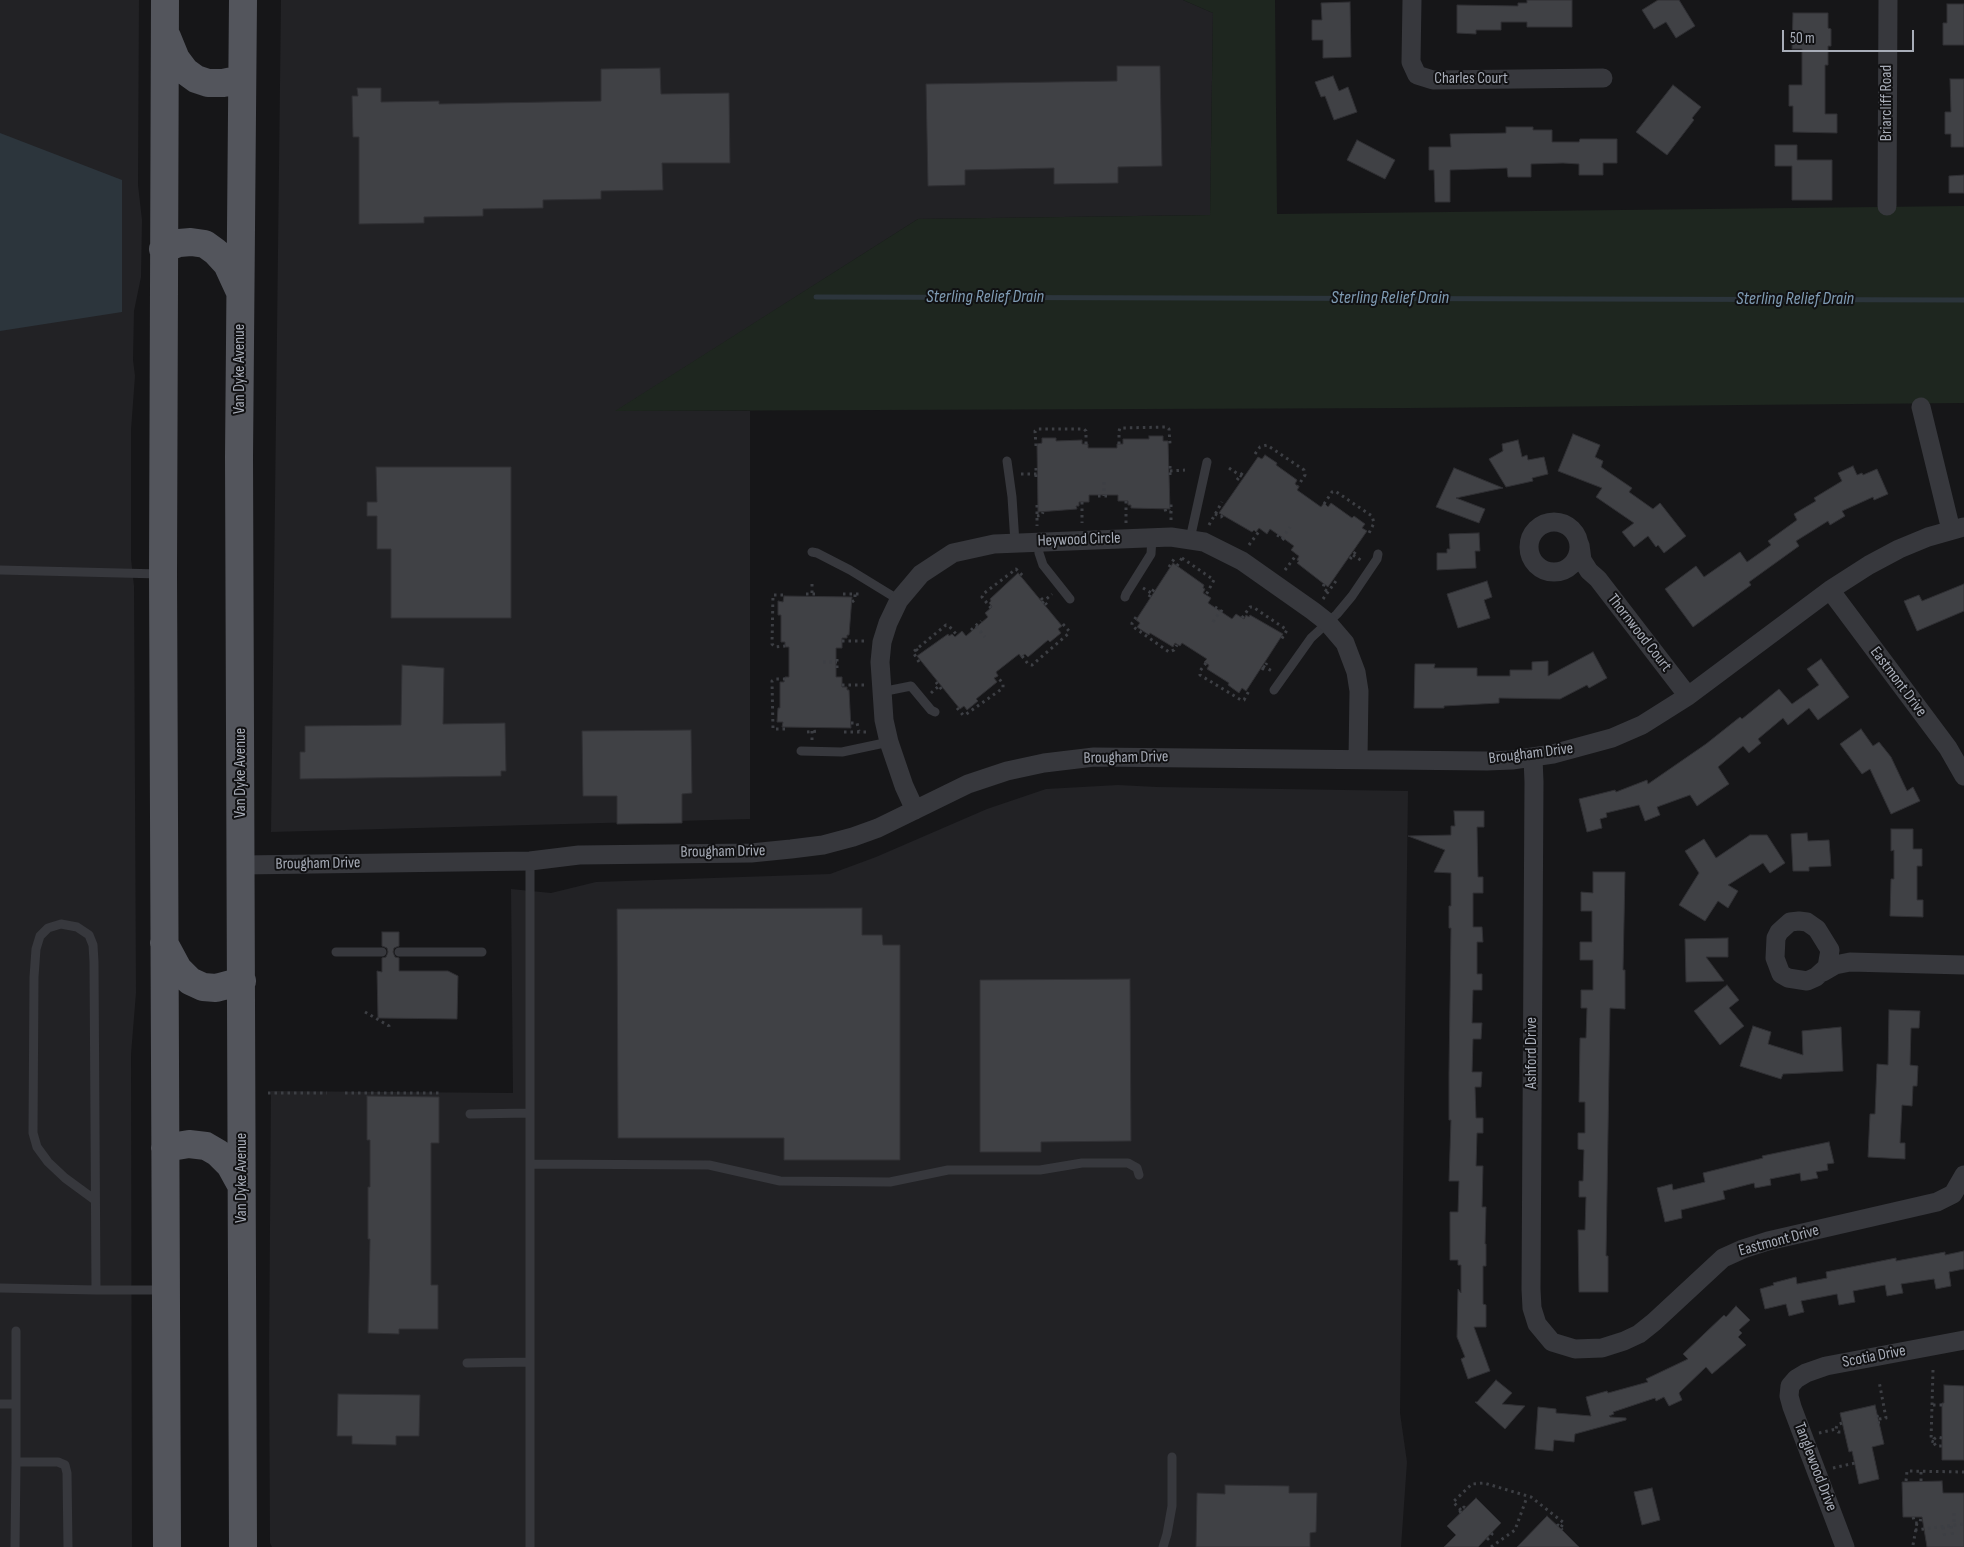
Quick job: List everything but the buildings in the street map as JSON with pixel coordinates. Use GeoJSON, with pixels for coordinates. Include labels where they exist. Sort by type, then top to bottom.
{"type":"FeatureCollection","features":[{"type":"Feature","properties":{"kind":"main road"},"geometry":{"type":"LineString","coordinates":[[165,0],[163,574],[166,1547]]}},
{"type":"Feature","properties":{"kind":"main road","name":"Van Dyke Avenue"},"geometry":{"type":"LineString","coordinates":[[242,0],[240,292],[243,1547]]}},
{"type":"Feature","properties":{"kind":"main road"},"geometry":{"type":"LineString","coordinates":[[165,31],[176,60],[185,71],[196,79],[208,83],[223,83],[242,79]]}},
{"type":"Feature","properties":{"kind":"main road"},"geometry":{"type":"LineString","coordinates":[[163,248],[179,243],[205,244],[216,252],[226,264],[240,292]]}},
{"type":"Feature","properties":{"kind":"main road"},"geometry":{"type":"LineString","coordinates":[[164,943],[178,969],[190,981],[202,987],[216,988],[242,981]]}},
{"type":"Feature","properties":{"kind":"main road"},"geometry":{"type":"LineString","coordinates":[[165,1148],[190,1144],[206,1146],[218,1153],[230,1165],[242,1185]]}},
{"type":"Feature","properties":{"kind":"street","name":"Charles Court"},"geometry":{"type":"LineString","coordinates":[[1412,0],[1411,62],[1417,76],[1433,80],[1603,78]]}},
{"type":"Feature","properties":{"kind":"street","name":"Briarcliff Road"},"geometry":{"type":"LineString","coordinates":[[1887,206],[1888,0]]}},
{"type":"Feature","properties":{"kind":"street"},"geometry":{"type":"LineString","coordinates":[[1921,408],[1958,529]]}},
{"type":"Feature","properties":{"kind":"street","name":"Thornwood Court"},"geometry":{"type":"LineString","coordinates":[[1588,571],[1576,569],[1553,572],[1537,565],[1532,559],[1529,550],[1532,534],[1544,524],[1560,522],[1574,530],[1580,545],[1582,560],[1588,571],[1598,579],[1688,696]]}},
{"type":"Feature","properties":{"kind":"street","name":"Brougham Drive"},"geometry":{"type":"LineString","coordinates":[[242,865],[530,861],[580,855],[751,852],[823,845],[878,828],[968,784],[1007,771],[1044,763],[1094,757],[1486,761],[1533,758],[1586,747],[1642,725],[1688,696],[1830,590],[1868,565],[1899,549],[1958,529]]}},
{"type":"Feature","properties":{"kind":"street","name":"Heywood Circle"},"geometry":{"type":"LineString","coordinates":[[915,810],[904,786],[873,688],[880,662],[882,642],[888,623],[899,600],[921,574],[952,553],[973,547],[1015,543],[1038,534],[1190,539],[1213,546],[1242,561],[1327,622],[1345,643],[1356,672],[1359,691],[1358,759]]}},
{"type":"Feature","properties":{"kind":"street"},"geometry":{"type":"LineString","coordinates":[[1562,571],[1570,567],[1575,561],[1580,545]]}},
{"type":"Feature","properties":{"kind":"street","name":"Eastmont Drive"},"geometry":{"type":"LineString","coordinates":[[1830,590],[1948,748],[1964,776]]}},
{"type":"Feature","properties":{"kind":"street","name":"Ashford Drive"},"geometry":{"type":"LineString","coordinates":[[1533,758],[1531,1289],[1532,1308],[1537,1324],[1552,1342]]}},
{"type":"Feature","properties":{"kind":"street"},"geometry":{"type":"LineString","coordinates":[[1850,962],[1830,950],[1817,928],[1807,922],[1790,922],[1784,926],[1776,938],[1776,958],[1781,974],[1788,978],[1807,981],[1835,965],[1850,962],[1964,965]]}},
{"type":"Feature","properties":{"kind":"street"},"geometry":{"type":"LineString","coordinates":[[1823,972],[1830,960],[1830,950]]}},
{"type":"Feature","properties":{"kind":"street","name":"Eastmont Drive"},"geometry":{"type":"LineString","coordinates":[[1552,1342],[1576,1349],[1584,1349],[1602,1348],[1624,1341],[1639,1334],[1654,1322],[1723,1258],[1743,1248],[1938,1202],[1952,1194],[1964,1175]]}},
{"type":"Feature","properties":{"kind":"street","name":"Scotia Drive"},"geometry":{"type":"LineString","coordinates":[[1790,1386],[1796,1379],[1806,1373],[1826,1366],[1964,1340]]}},
{"type":"Feature","properties":{"kind":"street","name":"Tanglewood Drive"},"geometry":{"type":"LineString","coordinates":[[1790,1386],[1789,1396],[1792,1407],[1845,1547]]}},
{"type":"Feature","properties":{"kind":"lane"},"geometry":{"type":"LineString","coordinates":[[1007,461],[1015,543]]}},
{"type":"Feature","properties":{"kind":"lane"},"geometry":{"type":"LineString","coordinates":[[1190,539],[1207,462]]}},
{"type":"Feature","properties":{"kind":"lane"},"geometry":{"type":"LineString","coordinates":[[1038,534],[1039,553],[1043,565],[1070,599]]}},
{"type":"Feature","properties":{"kind":"lane"},"geometry":{"type":"LineString","coordinates":[[1125,597],[1151,554],[1152,537]]}},
{"type":"Feature","properties":{"kind":"lane"},"geometry":{"type":"LineString","coordinates":[[812,552],[850,570],[899,600]]}},
{"type":"Feature","properties":{"kind":"lane"},"geometry":{"type":"LineString","coordinates":[[1274,690],[1311,638],[1337,614],[1352,596],[1377,559],[1378,554]]}},
{"type":"Feature","properties":{"kind":"lane"},"geometry":{"type":"LineString","coordinates":[[0,570],[163,574]]}},
{"type":"Feature","properties":{"kind":"lane"},"geometry":{"type":"LineString","coordinates":[[873,688],[911,686],[931,710],[935,712]]}},
{"type":"Feature","properties":{"kind":"lane"},"geometry":{"type":"LineString","coordinates":[[801,752],[842,752],[889,742]]}},
{"type":"Feature","properties":{"kind":"lane"},"geometry":{"type":"LineString","coordinates":[[530,861],[530,1547]]}},
{"type":"Feature","properties":{"kind":"lane"},"geometry":{"type":"LineString","coordinates":[[95,1200],[65,1178],[48,1162],[37,1147],[34,1133],[34,987],[36,949],[40,936],[48,928],[61,924],[77,927],[89,935],[93,945],[96,1290]]}},
{"type":"Feature","properties":{"kind":"lane"},"geometry":{"type":"LineString","coordinates":[[336,952],[382,952]]}},
{"type":"Feature","properties":{"kind":"lane"},"geometry":{"type":"LineString","coordinates":[[399,952],[482,952]]}},
{"type":"Feature","properties":{"kind":"lane"},"geometry":{"type":"LineString","coordinates":[[470,1114],[530,1113]]}},
{"type":"Feature","properties":{"kind":"lane"},"geometry":{"type":"LineString","coordinates":[[530,1164],[708,1165],[780,1182],[890,1182],[948,1170],[1040,1170],[1082,1163],[1128,1163],[1137,1168],[1139,1176]]}},
{"type":"Feature","properties":{"kind":"lane"},"geometry":{"type":"LineString","coordinates":[[0,1288],[165,1290]]}},
{"type":"Feature","properties":{"kind":"lane"},"geometry":{"type":"LineString","coordinates":[[15,1547],[16,1331]]}},
{"type":"Feature","properties":{"kind":"lane"},"geometry":{"type":"LineString","coordinates":[[468,1363],[529,1362]]}},
{"type":"Feature","properties":{"kind":"lane"},"geometry":{"type":"LineString","coordinates":[[0,1404],[16,1404]]}},
{"type":"Feature","properties":{"kind":"lane"},"geometry":{"type":"LineString","coordinates":[[1162,1547],[1167,1534],[1172,1506],[1172,1457]]}},
{"type":"Feature","properties":{"kind":"lane"},"geometry":{"type":"LineString","coordinates":[[16,1462],[58,1462],[65,1465],[68,1547]]}},
{"type":"Feature","properties":{"kind":"path"},"geometry":{"type":"LineString","coordinates":[[1119,444],[1120,428],[1167,427],[1169,429],[1170,444]]}},
{"type":"Feature","properties":{"kind":"path"},"geometry":{"type":"LineString","coordinates":[[1036,446],[1035,432],[1038,429],[1084,429],[1086,431],[1086,444]]}},
{"type":"Feature","properties":{"kind":"path"},"geometry":{"type":"LineString","coordinates":[[1255,454],[1260,447],[1267,445],[1304,470],[1305,475],[1298,486]]}},
{"type":"Feature","properties":{"kind":"path"},"geometry":{"type":"LineString","coordinates":[[1170,466],[1170,476]]}},
{"type":"Feature","properties":{"kind":"path"},"geometry":{"type":"LineString","coordinates":[[1036,468],[1036,479]]}},
{"type":"Feature","properties":{"kind":"path"},"geometry":{"type":"LineString","coordinates":[[1229,468],[1242,477]]}},
{"type":"Feature","properties":{"kind":"path"},"geometry":{"type":"LineString","coordinates":[[1170,471],[1185,470]]}},
{"type":"Feature","properties":{"kind":"path"},"geometry":{"type":"LineString","coordinates":[[1237,480],[1242,477],[1243,472]]}},
{"type":"Feature","properties":{"kind":"path"},"geometry":{"type":"LineString","coordinates":[[1021,474],[1037,474]]}},
{"type":"Feature","properties":{"kind":"path"},"geometry":{"type":"LineString","coordinates":[[1104,482],[1104,496]]}},
{"type":"Feature","properties":{"kind":"path"},"geometry":{"type":"LineString","coordinates":[[1324,504],[1332,492],[1335,491],[1372,516],[1374,523],[1369,533]]}},
{"type":"Feature","properties":{"kind":"path"},"geometry":{"type":"LineString","coordinates":[[1098,496],[1111,496]]}},
{"type":"Feature","properties":{"kind":"path"},"geometry":{"type":"LineString","coordinates":[[1126,501],[1126,523]]}},
{"type":"Feature","properties":{"kind":"path"},"geometry":{"type":"LineString","coordinates":[[1082,502],[1082,525]]}},
{"type":"Feature","properties":{"kind":"path"},"geometry":{"type":"LineString","coordinates":[[1207,528],[1222,502]]}},
{"type":"Feature","properties":{"kind":"path"},"geometry":{"type":"LineString","coordinates":[[1171,503],[1171,521]]}},
{"type":"Feature","properties":{"kind":"path"},"geometry":{"type":"LineString","coordinates":[[1036,505],[1038,534]]}},
{"type":"Feature","properties":{"kind":"path"},"geometry":{"type":"LineString","coordinates":[[1164,509],[1166,512],[1171,512]]}},
{"type":"Feature","properties":{"kind":"path"},"geometry":{"type":"LineString","coordinates":[[1037,516],[1042,515],[1043,512]]}},
{"type":"Feature","properties":{"kind":"path"},"geometry":{"type":"LineString","coordinates":[[1215,514],[1221,517],[1223,515]]}},
{"type":"Feature","properties":{"kind":"path"},"geometry":{"type":"LineString","coordinates":[[1282,538],[1290,527]]}},
{"type":"Feature","properties":{"kind":"path"},"geometry":{"type":"LineString","coordinates":[[1248,547],[1260,530]]}},
{"type":"Feature","properties":{"kind":"path"},"geometry":{"type":"LineString","coordinates":[[1277,535],[1288,542]]}},
{"type":"Feature","properties":{"kind":"path"},"geometry":{"type":"LineString","coordinates":[[1350,559],[1356,551]]}},
{"type":"Feature","properties":{"kind":"path"},"geometry":{"type":"LineString","coordinates":[[1284,572],[1296,554]]}},
{"type":"Feature","properties":{"kind":"path"},"geometry":{"type":"LineString","coordinates":[[1353,555],[1364,563]]}},
{"type":"Feature","properties":{"kind":"path"},"geometry":{"type":"LineString","coordinates":[[1169,567],[1176,556],[1182,558],[1214,580],[1206,595]]}},
{"type":"Feature","properties":{"kind":"path"},"geometry":{"type":"LineString","coordinates":[[1177,566],[1182,558]]}},
{"type":"Feature","properties":{"kind":"path"},"geometry":{"type":"LineString","coordinates":[[991,608],[982,596],[1011,572],[1018,570],[1024,577]]}},
{"type":"Feature","properties":{"kind":"path"},"geometry":{"type":"LineString","coordinates":[[1011,572],[1015,576]]}},
{"type":"Feature","properties":{"kind":"path"},"geometry":{"type":"LineString","coordinates":[[806,594],[814,594],[812,580]]}},
{"type":"Feature","properties":{"kind":"path"},"geometry":{"type":"LineString","coordinates":[[1323,599],[1336,581]]}},
{"type":"Feature","properties":{"kind":"path"},"geometry":{"type":"LineString","coordinates":[[1324,584],[1323,588],[1328,592]]}},
{"type":"Feature","properties":{"kind":"path"},"geometry":{"type":"LineString","coordinates":[[1140,586],[1152,594]]}},
{"type":"Feature","properties":{"kind":"path"},"geometry":{"type":"LineString","coordinates":[[1149,597],[1154,589]]}},
{"type":"Feature","properties":{"kind":"path"},"geometry":{"type":"LineString","coordinates":[[1044,602],[1054,592]]}},
{"type":"Feature","properties":{"kind":"path"},"geometry":{"type":"LineString","coordinates":[[843,594],[860,594],[869,599]]}},
{"type":"Feature","properties":{"kind":"path"},"geometry":{"type":"LineString","coordinates":[[852,602],[855,600],[855,594]]}},
{"type":"Feature","properties":{"kind":"path"},"geometry":{"type":"LineString","coordinates":[[783,595],[773,595],[772,644],[775,646],[785,646]]}},
{"type":"Feature","properties":{"kind":"path"},"geometry":{"type":"LineString","coordinates":[[1242,618],[1251,606],[1287,631],[1281,640]]}},
{"type":"Feature","properties":{"kind":"path"},"geometry":{"type":"LineString","coordinates":[[1215,607],[1226,614]]}},
{"type":"Feature","properties":{"kind":"path"},"geometry":{"type":"LineString","coordinates":[[1212,622],[1220,610]]}},
{"type":"Feature","properties":{"kind":"path"},"geometry":{"type":"LineString","coordinates":[[1136,617],[1132,625],[1169,652],[1174,650],[1177,645]]}},
{"type":"Feature","properties":{"kind":"path"},"geometry":{"type":"LineString","coordinates":[[971,630],[981,622]]}},
{"type":"Feature","properties":{"kind":"path"},"geometry":{"type":"LineString","coordinates":[[1022,656],[1028,664],[1032,665],[1068,634],[1069,631],[1061,622]]}},
{"type":"Feature","properties":{"kind":"path"},"geometry":{"type":"LineString","coordinates":[[919,662],[913,654],[916,648],[947,625],[957,635]]}},
{"type":"Feature","properties":{"kind":"path"},"geometry":{"type":"LineString","coordinates":[[976,626],[985,637]]}},
{"type":"Feature","properties":{"kind":"path"},"geometry":{"type":"LineString","coordinates":[[1279,632],[1282,627]]}},
{"type":"Feature","properties":{"kind":"path"},"geometry":{"type":"LineString","coordinates":[[842,641],[866,642]]}},
{"type":"Feature","properties":{"kind":"path"},"geometry":{"type":"LineString","coordinates":[[916,648],[920,653]]}},
{"type":"Feature","properties":{"kind":"path"},"geometry":{"type":"LineString","coordinates":[[837,655],[837,668]]}},
{"type":"Feature","properties":{"kind":"path"},"geometry":{"type":"LineString","coordinates":[[823,662],[837,662]]}},
{"type":"Feature","properties":{"kind":"path"},"geometry":{"type":"LineString","coordinates":[[1206,663],[1200,671],[1200,675],[1241,700],[1244,700],[1250,689]]}},
{"type":"Feature","properties":{"kind":"path"},"geometry":{"type":"LineString","coordinates":[[1264,666],[1276,674]]}},
{"type":"Feature","properties":{"kind":"path"},"geometry":{"type":"LineString","coordinates":[[957,708],[965,716],[1003,688],[1003,684],[997,676]]}},
{"type":"Feature","properties":{"kind":"path"},"geometry":{"type":"LineString","coordinates":[[784,729],[773,729],[772,680],[785,679]]}},
{"type":"Feature","properties":{"kind":"path"},"geometry":{"type":"LineString","coordinates":[[936,682],[942,690]]}},
{"type":"Feature","properties":{"kind":"path"},"geometry":{"type":"LineString","coordinates":[[842,685],[873,688]]}},
{"type":"Feature","properties":{"kind":"path"},"geometry":{"type":"LineString","coordinates":[[928,695],[940,686]]}},
{"type":"Feature","properties":{"kind":"path"},"geometry":{"type":"LineString","coordinates":[[851,723],[857,724],[858,732]]}},
{"type":"Feature","properties":{"kind":"path"},"geometry":{"type":"LineString","coordinates":[[807,732],[818,732]]}},
{"type":"Feature","properties":{"kind":"path"},"geometry":{"type":"LineString","coordinates":[[844,732],[870,732]]}},
{"type":"Feature","properties":{"kind":"path"},"geometry":{"type":"LineString","coordinates":[[366,1012],[389,1026],[388,1029]]}},
{"type":"Feature","properties":{"kind":"path"},"geometry":{"type":"LineString","coordinates":[[268,1093],[327,1093]]}},
{"type":"Feature","properties":{"kind":"path"},"geometry":{"type":"LineString","coordinates":[[346,1093],[441,1093]]}},
{"type":"Feature","properties":{"kind":"path"},"geometry":{"type":"LineString","coordinates":[[1933,1370],[1931,1441],[1936,1446],[1942,1446]]}},
{"type":"Feature","properties":{"kind":"path"},"geometry":{"type":"LineString","coordinates":[[1879,1380],[1886,1418],[1879,1419]]}},
{"type":"Feature","properties":{"kind":"path"},"geometry":{"type":"LineString","coordinates":[[1933,1405],[1942,1405]]}},
{"type":"Feature","properties":{"kind":"path"},"geometry":{"type":"LineString","coordinates":[[1877,1414],[1879,1425]]}},
{"type":"Feature","properties":{"kind":"path"},"geometry":{"type":"LineString","coordinates":[[1836,1429],[1836,1425],[1842,1423]]}},
{"type":"Feature","properties":{"kind":"path"},"geometry":{"type":"LineString","coordinates":[[1814,1435],[1836,1429],[1838,1432],[1844,1432]]}},
{"type":"Feature","properties":{"kind":"path"},"geometry":{"type":"LineString","coordinates":[[1934,1442],[1937,1438],[1942,1438]]}},
{"type":"Feature","properties":{"kind":"path"},"geometry":{"type":"LineString","coordinates":[[1827,1470],[1855,1463]]}},
{"type":"Feature","properties":{"kind":"path"},"geometry":{"type":"LineString","coordinates":[[1906,1481],[1907,1471],[1964,1472]]}},
{"type":"Feature","properties":{"kind":"path"},"geometry":{"type":"LineString","coordinates":[[1921,1472],[1921,1481]]}},
{"type":"Feature","properties":{"kind":"path"},"geometry":{"type":"LineString","coordinates":[[1466,1508],[1464,1507],[1461,1511],[1453,1502],[1472,1484],[1484,1483],[1527,1496],[1564,1523],[1560,1528]]}},
{"type":"Feature","properties":{"kind":"path"},"geometry":{"type":"LineString","coordinates":[[1491,1547],[1515,1530],[1527,1496]]}},
{"type":"Feature","properties":{"kind":"path"},"geometry":{"type":"LineString","coordinates":[[1953,1537],[1954,1513]]}},
{"type":"Feature","properties":{"kind":"path"},"geometry":{"type":"LineString","coordinates":[[1913,1517],[1917,1523]]}},
{"type":"Feature","properties":{"kind":"path"},"geometry":{"type":"LineString","coordinates":[[1913,1545],[1917,1523],[1921,1521],[1921,1517]]}},
{"type":"Feature","properties":{"kind":"path"},"geometry":{"type":"LineString","coordinates":[[1915,1530],[1964,1524]]}},
{"type":"Feature","properties":{"kind":"path"},"geometry":{"type":"LineString","coordinates":[[1943,1527],[1945,1538]]}},
{"type":"Feature","properties":{"kind":"path"},"geometry":{"type":"LineString","coordinates":[[1487,1538],[1491,1533]]}},
{"type":"Feature","properties":{"kind":"shaded area"},"geometry":{"type":"Polygon","coordinates":[[[0,0],[139,0],[138,185],[142,220],[141,277],[134,311],[133,360],[135,376],[131,430],[131,559],[134,586],[136,993],[131,1054],[132,1547],[0,1547],[0,0]]]}},
{"type":"Feature","properties":{"kind":"shaded area"},"geometry":{"type":"Polygon","coordinates":[[[281,0],[1183,0],[1213,13],[1210,215],[918,219],[616,411],[750,411],[750,819],[271,832],[281,0]]]}},
{"type":"Feature","properties":{"kind":"shaded area","name":"Sterling Relief Drain"},"geometry":{"type":"Polygon","coordinates":[[[1183,0],[1275,0],[1277,214],[1964,206],[1964,403],[1411,408],[615,411],[918,219],[1210,215],[1213,13],[1183,0]]]}},
{"type":"Feature","properties":{"kind":"shaded area"},"geometry":{"type":"Polygon","coordinates":[[[0,133],[122,180],[122,312],[0,331],[0,133]]]}},
{"type":"Feature","properties":{"kind":"shaded area"},"geometry":{"type":"Polygon","coordinates":[[[1118,785],[1408,791],[1400,1413],[1407,1462],[1401,1547],[272,1547],[270,1543],[269,1358],[271,1091],[513,1093],[511,889],[551,893],[596,882],[830,874],[876,857],[987,809],[1046,789],[1118,785]]]}},
{"type":"Feature","properties":{"kind":"waterway","name":"Sterling Relief Drain"},"geometry":{"type":"LineString","coordinates":[[816,297],[1964,300]]}}]}
